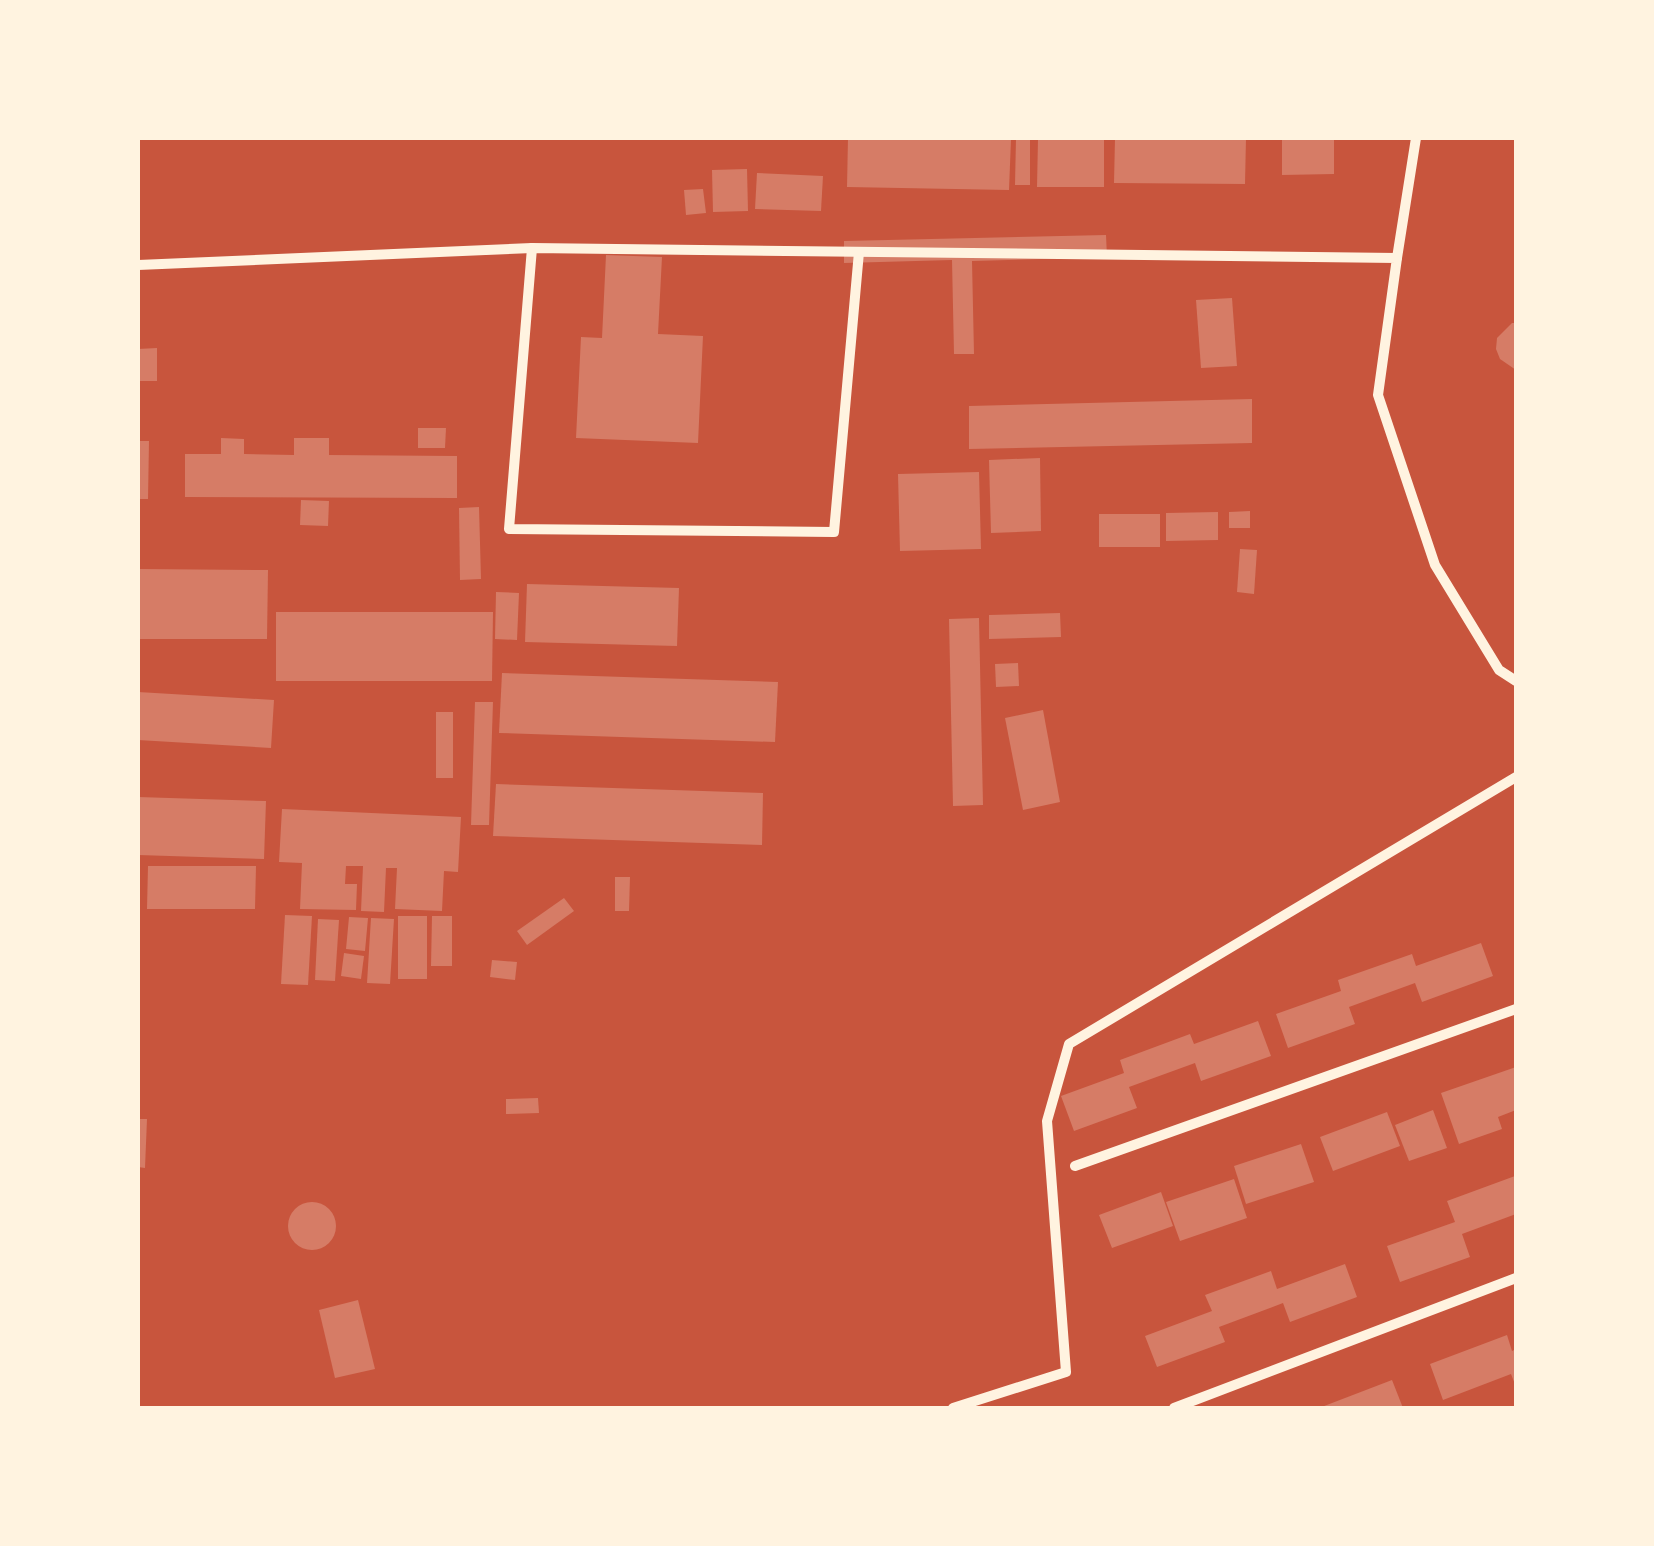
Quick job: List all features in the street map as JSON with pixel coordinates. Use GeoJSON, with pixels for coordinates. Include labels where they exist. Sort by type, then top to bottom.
{"type":"FeatureCollection","features":[{"type":"Feature","properties":{"kind":"street"},"geometry":{"type":"LineString","coordinates":[[1416,138],[1378,395],[1435,564],[1499,670],[1516,681]]}},
{"type":"Feature","properties":{"kind":"street"},"geometry":{"type":"LineString","coordinates":[[138,265],[532,248],[1397,258]]}},
{"type":"Feature","properties":{"kind":"street"},"geometry":{"type":"LineString","coordinates":[[532,248],[509,529],[834,532],[859,252]]}},
{"type":"Feature","properties":{"kind":"street"},"geometry":{"type":"LineString","coordinates":[[953,1408],[1066,1372],[1047,1122],[1069,1044],[1516,777]]}},
{"type":"Feature","properties":{"kind":"street"},"geometry":{"type":"LineString","coordinates":[[1076,1166],[1516,1009]]}},
{"type":"Feature","properties":{"kind":"street"},"geometry":{"type":"LineString","coordinates":[[1174,1408],[1516,1278]]}},
{"type":"Feature","properties":{"kind":"building"},"geometry":{"type":"Polygon","coordinates":[[[848,138],[1011,139],[1009,190],[847,187],[848,138]]]}},
{"type":"Feature","properties":{"kind":"building"},"geometry":{"type":"Polygon","coordinates":[[[1016,138],[1030,138],[1030,185],[1015,185],[1016,138]]]}},
{"type":"Feature","properties":{"kind":"building"},"geometry":{"type":"Polygon","coordinates":[[[1115,138],[1246,138],[1245,184],[1114,183],[1115,138]]]}},
{"type":"Feature","properties":{"kind":"building"},"geometry":{"type":"Polygon","coordinates":[[[1282,138],[1334,138],[1334,174],[1282,175],[1282,138]]]}},
{"type":"Feature","properties":{"kind":"building"},"geometry":{"type":"Polygon","coordinates":[[[1038,139],[1104,139],[1104,187],[1037,187],[1038,139]]]}},
{"type":"Feature","properties":{"kind":"building"},"geometry":{"type":"Polygon","coordinates":[[[747,169],[748,211],[713,212],[712,170],[747,169]]]}},
{"type":"Feature","properties":{"kind":"building"},"geometry":{"type":"Polygon","coordinates":[[[757,173],[823,176],[821,211],[755,209],[757,173]]]}},
{"type":"Feature","properties":{"kind":"building"},"geometry":{"type":"Polygon","coordinates":[[[703,189],[706,213],[686,215],[684,190],[703,189]]]}},
{"type":"Feature","properties":{"kind":"building"},"geometry":{"type":"Polygon","coordinates":[[[1106,235],[1107,257],[972,261],[974,354],[954,354],[952,260],[844,263],[844,241],[1106,235]]]}},
{"type":"Feature","properties":{"kind":"building"},"geometry":{"type":"Polygon","coordinates":[[[606,255],[662,257],[658,334],[703,336],[698,443],[576,438],[581,337],[602,338],[606,255]]]}},
{"type":"Feature","properties":{"kind":"building"},"geometry":{"type":"Polygon","coordinates":[[[1232,298],[1237,366],[1201,368],[1196,300],[1232,298]]]}},
{"type":"Feature","properties":{"kind":"building"},"geometry":{"type":"Polygon","coordinates":[[[1516,323],[1516,370],[1500,359],[1496,349],[1497,338],[1516,323]]]}},
{"type":"Feature","properties":{"kind":"building"},"geometry":{"type":"Polygon","coordinates":[[[157,348],[157,381],[138,381],[138,349],[157,348]]]}},
{"type":"Feature","properties":{"kind":"building"},"geometry":{"type":"Polygon","coordinates":[[[1252,399],[1252,443],[969,449],[969,406],[1252,399]]]}},
{"type":"Feature","properties":{"kind":"building"},"geometry":{"type":"Polygon","coordinates":[[[418,428],[446,428],[445,448],[418,448],[418,428]]]}},
{"type":"Feature","properties":{"kind":"building"},"geometry":{"type":"Polygon","coordinates":[[[221,438],[244,439],[244,454],[294,455],[294,438],[329,438],[329,455],[457,456],[457,498],[185,497],[185,454],[221,454],[221,438]]]}},
{"type":"Feature","properties":{"kind":"building"},"geometry":{"type":"Polygon","coordinates":[[[138,441],[149,441],[148,499],[138,499],[138,441]]]}},
{"type":"Feature","properties":{"kind":"building"},"geometry":{"type":"Polygon","coordinates":[[[1040,458],[1041,531],[991,533],[989,460],[1040,458]]]}},
{"type":"Feature","properties":{"kind":"building"},"geometry":{"type":"Polygon","coordinates":[[[979,472],[981,549],[900,551],[898,474],[979,472]]]}},
{"type":"Feature","properties":{"kind":"building"},"geometry":{"type":"Polygon","coordinates":[[[301,500],[329,501],[328,526],[300,525],[301,500]]]}},
{"type":"Feature","properties":{"kind":"building"},"geometry":{"type":"Polygon","coordinates":[[[479,507],[481,579],[460,580],[459,508],[479,507]]]}},
{"type":"Feature","properties":{"kind":"building"},"geometry":{"type":"Polygon","coordinates":[[[1250,511],[1250,528],[1229,528],[1229,512],[1250,511]]]}},
{"type":"Feature","properties":{"kind":"building"},"geometry":{"type":"Polygon","coordinates":[[[1218,512],[1218,540],[1166,541],[1166,513],[1218,512]]]}},
{"type":"Feature","properties":{"kind":"building"},"geometry":{"type":"Polygon","coordinates":[[[1099,514],[1160,514],[1160,547],[1099,547],[1099,514]]]}},
{"type":"Feature","properties":{"kind":"building"},"geometry":{"type":"Polygon","coordinates":[[[1240,549],[1257,550],[1254,594],[1237,592],[1240,549]]]}},
{"type":"Feature","properties":{"kind":"building"},"geometry":{"type":"Polygon","coordinates":[[[138,569],[268,570],[267,639],[138,639],[138,569]]]}},
{"type":"Feature","properties":{"kind":"building"},"geometry":{"type":"Polygon","coordinates":[[[527,584],[679,588],[677,646],[525,642],[527,584]]]}},
{"type":"Feature","properties":{"kind":"building"},"geometry":{"type":"Polygon","coordinates":[[[496,592],[519,593],[517,640],[495,639],[496,592]]]}},
{"type":"Feature","properties":{"kind":"building"},"geometry":{"type":"Polygon","coordinates":[[[276,612],[493,612],[492,681],[276,681],[276,612]]]}},
{"type":"Feature","properties":{"kind":"building"},"geometry":{"type":"Polygon","coordinates":[[[1060,613],[1061,637],[989,639],[989,615],[1060,613]]]}},
{"type":"Feature","properties":{"kind":"building"},"geometry":{"type":"Polygon","coordinates":[[[979,618],[983,805],[953,806],[949,619],[979,618]]]}},
{"type":"Feature","properties":{"kind":"building"},"geometry":{"type":"Polygon","coordinates":[[[1018,663],[1019,686],[996,687],[995,664],[1018,663]]]}},
{"type":"Feature","properties":{"kind":"building"},"geometry":{"type":"Polygon","coordinates":[[[502,673],[778,682],[775,742],[499,733],[502,673]]]}},
{"type":"Feature","properties":{"kind":"building"},"geometry":{"type":"Polygon","coordinates":[[[138,692],[274,700],[271,748],[138,740],[138,692]]]}},
{"type":"Feature","properties":{"kind":"building"},"geometry":{"type":"Polygon","coordinates":[[[475,702],[493,702],[489,825],[471,825],[475,702]]]}},
{"type":"Feature","properties":{"kind":"building"},"geometry":{"type":"Polygon","coordinates":[[[1043,710],[1060,802],[1023,810],[1005,718],[1043,710]]]}},
{"type":"Feature","properties":{"kind":"building"},"geometry":{"type":"Polygon","coordinates":[[[436,712],[453,712],[453,778],[436,778],[436,712]]]}},
{"type":"Feature","properties":{"kind":"building"},"geometry":{"type":"Polygon","coordinates":[[[496,784],[763,793],[762,845],[493,836],[496,784]]]}},
{"type":"Feature","properties":{"kind":"building"},"geometry":{"type":"Polygon","coordinates":[[[138,797],[266,801],[264,859],[138,855],[138,797]]]}},
{"type":"Feature","properties":{"kind":"building"},"geometry":{"type":"Polygon","coordinates":[[[282,809],[461,817],[458,872],[444,871],[442,911],[395,909],[397,868],[386,868],[384,912],[361,911],[363,866],[346,866],[345,884],[357,884],[356,910],[300,909],[302,863],[279,862],[282,809]]]}},
{"type":"Feature","properties":{"kind":"building"},"geometry":{"type":"Polygon","coordinates":[[[148,866],[256,866],[255,909],[147,909],[148,866]]]}},
{"type":"Feature","properties":{"kind":"building"},"geometry":{"type":"Polygon","coordinates":[[[615,877],[630,877],[629,911],[615,911],[615,877]]]}},
{"type":"Feature","properties":{"kind":"building"},"geometry":{"type":"Polygon","coordinates":[[[564,898],[574,911],[527,945],[517,931],[564,898]]]}},
{"type":"Feature","properties":{"kind":"building"},"geometry":{"type":"Polygon","coordinates":[[[285,915],[312,916],[308,985],[281,984],[285,915]]]}},
{"type":"Feature","properties":{"kind":"building"},"geometry":{"type":"Polygon","coordinates":[[[398,916],[427,916],[427,979],[398,979],[398,916]]]}},
{"type":"Feature","properties":{"kind":"building"},"geometry":{"type":"Polygon","coordinates":[[[432,916],[452,916],[452,966],[431,966],[432,916]]]}},
{"type":"Feature","properties":{"kind":"building"},"geometry":{"type":"Polygon","coordinates":[[[349,917],[368,918],[365,951],[346,949],[349,917]]]}},
{"type":"Feature","properties":{"kind":"building"},"geometry":{"type":"Polygon","coordinates":[[[371,918],[394,919],[390,984],[367,983],[371,918]]]}},
{"type":"Feature","properties":{"kind":"building"},"geometry":{"type":"Polygon","coordinates":[[[318,919],[339,920],[335,981],[315,980],[318,919]]]}},
{"type":"Feature","properties":{"kind":"building"},"geometry":{"type":"Polygon","coordinates":[[[1481,943],[1493,976],[1422,1002],[1415,983],[1349,1007],[1355,1024],[1288,1048],[1276,1014],[1341,991],[1338,980],[1412,954],[1416,966],[1481,943]]]}},
{"type":"Feature","properties":{"kind":"building"},"geometry":{"type":"Polygon","coordinates":[[[344,953],[364,956],[361,979],[341,976],[344,953]]]}},
{"type":"Feature","properties":{"kind":"building"},"geometry":{"type":"Polygon","coordinates":[[[492,960],[517,962],[515,980],[490,977],[492,960]]]}},
{"type":"Feature","properties":{"kind":"building"},"geometry":{"type":"Polygon","coordinates":[[[1258,1021],[1271,1056],[1201,1081],[1195,1063],[1129,1087],[1137,1108],[1074,1131],[1061,1096],[1124,1073],[1120,1060],[1190,1034],[1194,1044],[1258,1021]]]}},
{"type":"Feature","properties":{"kind":"building"},"geometry":{"type":"Polygon","coordinates":[[[1516,1067],[1516,1110],[1498,1117],[1502,1129],[1459,1144],[1441,1093],[1516,1067]]]}},
{"type":"Feature","properties":{"kind":"building"},"geometry":{"type":"Polygon","coordinates":[[[538,1098],[539,1113],[506,1114],[506,1099],[538,1098]]]}},
{"type":"Feature","properties":{"kind":"building"},"geometry":{"type":"Polygon","coordinates":[[[1433,1110],[1447,1148],[1409,1161],[1395,1125],[1433,1110]]]}},
{"type":"Feature","properties":{"kind":"building"},"geometry":{"type":"Polygon","coordinates":[[[1387,1112],[1400,1146],[1333,1171],[1320,1137],[1387,1112]]]}},
{"type":"Feature","properties":{"kind":"building"},"geometry":{"type":"Polygon","coordinates":[[[138,1119],[147,1119],[145,1168],[138,1167],[138,1119]]]}},
{"type":"Feature","properties":{"kind":"building"},"geometry":{"type":"Polygon","coordinates":[[[1301,1144],[1314,1182],[1246,1204],[1234,1166],[1301,1144]]]}},
{"type":"Feature","properties":{"kind":"building"},"geometry":{"type":"Polygon","coordinates":[[[1515,1176],[1516,1214],[1462,1234],[1470,1257],[1400,1282],[1387,1246],[1455,1222],[1447,1201],[1515,1176]]]}},
{"type":"Feature","properties":{"kind":"building"},"geometry":{"type":"Polygon","coordinates":[[[1234,1179],[1247,1218],[1180,1241],[1166,1202],[1234,1179]]]}},
{"type":"Feature","properties":{"kind":"building"},"geometry":{"type":"Polygon","coordinates":[[[1161,1192],[1173,1226],[1112,1248],[1099,1215],[1161,1192]]]}},
{"type":"Feature","properties":{"kind":"building"},"geometry":{"type":"Polygon","coordinates":[[[312,1202],[329,1209],[336,1226],[329,1243],[312,1250],[295,1243],[288,1226],[295,1209],[312,1202]]]}},
{"type":"Feature","properties":{"kind":"building"},"geometry":{"type":"Polygon","coordinates":[[[1345,1264],[1357,1297],[1290,1322],[1283,1303],[1219,1327],[1225,1342],[1157,1367],[1145,1336],[1212,1311],[1205,1295],[1271,1271],[1277,1289],[1345,1264]]]}},
{"type":"Feature","properties":{"kind":"building"},"geometry":{"type":"Polygon","coordinates":[[[358,1300],[375,1369],[335,1378],[319,1310],[358,1300]]]}},
{"type":"Feature","properties":{"kind":"building"},"geometry":{"type":"Polygon","coordinates":[[[1507,1335],[1512,1351],[1516,1349],[1516,1387],[1511,1374],[1443,1400],[1430,1364],[1507,1335]]]}},
{"type":"Feature","properties":{"kind":"building"},"geometry":{"type":"Polygon","coordinates":[[[1392,1380],[1403,1408],[1319,1408],[1392,1380]]]}}]}
